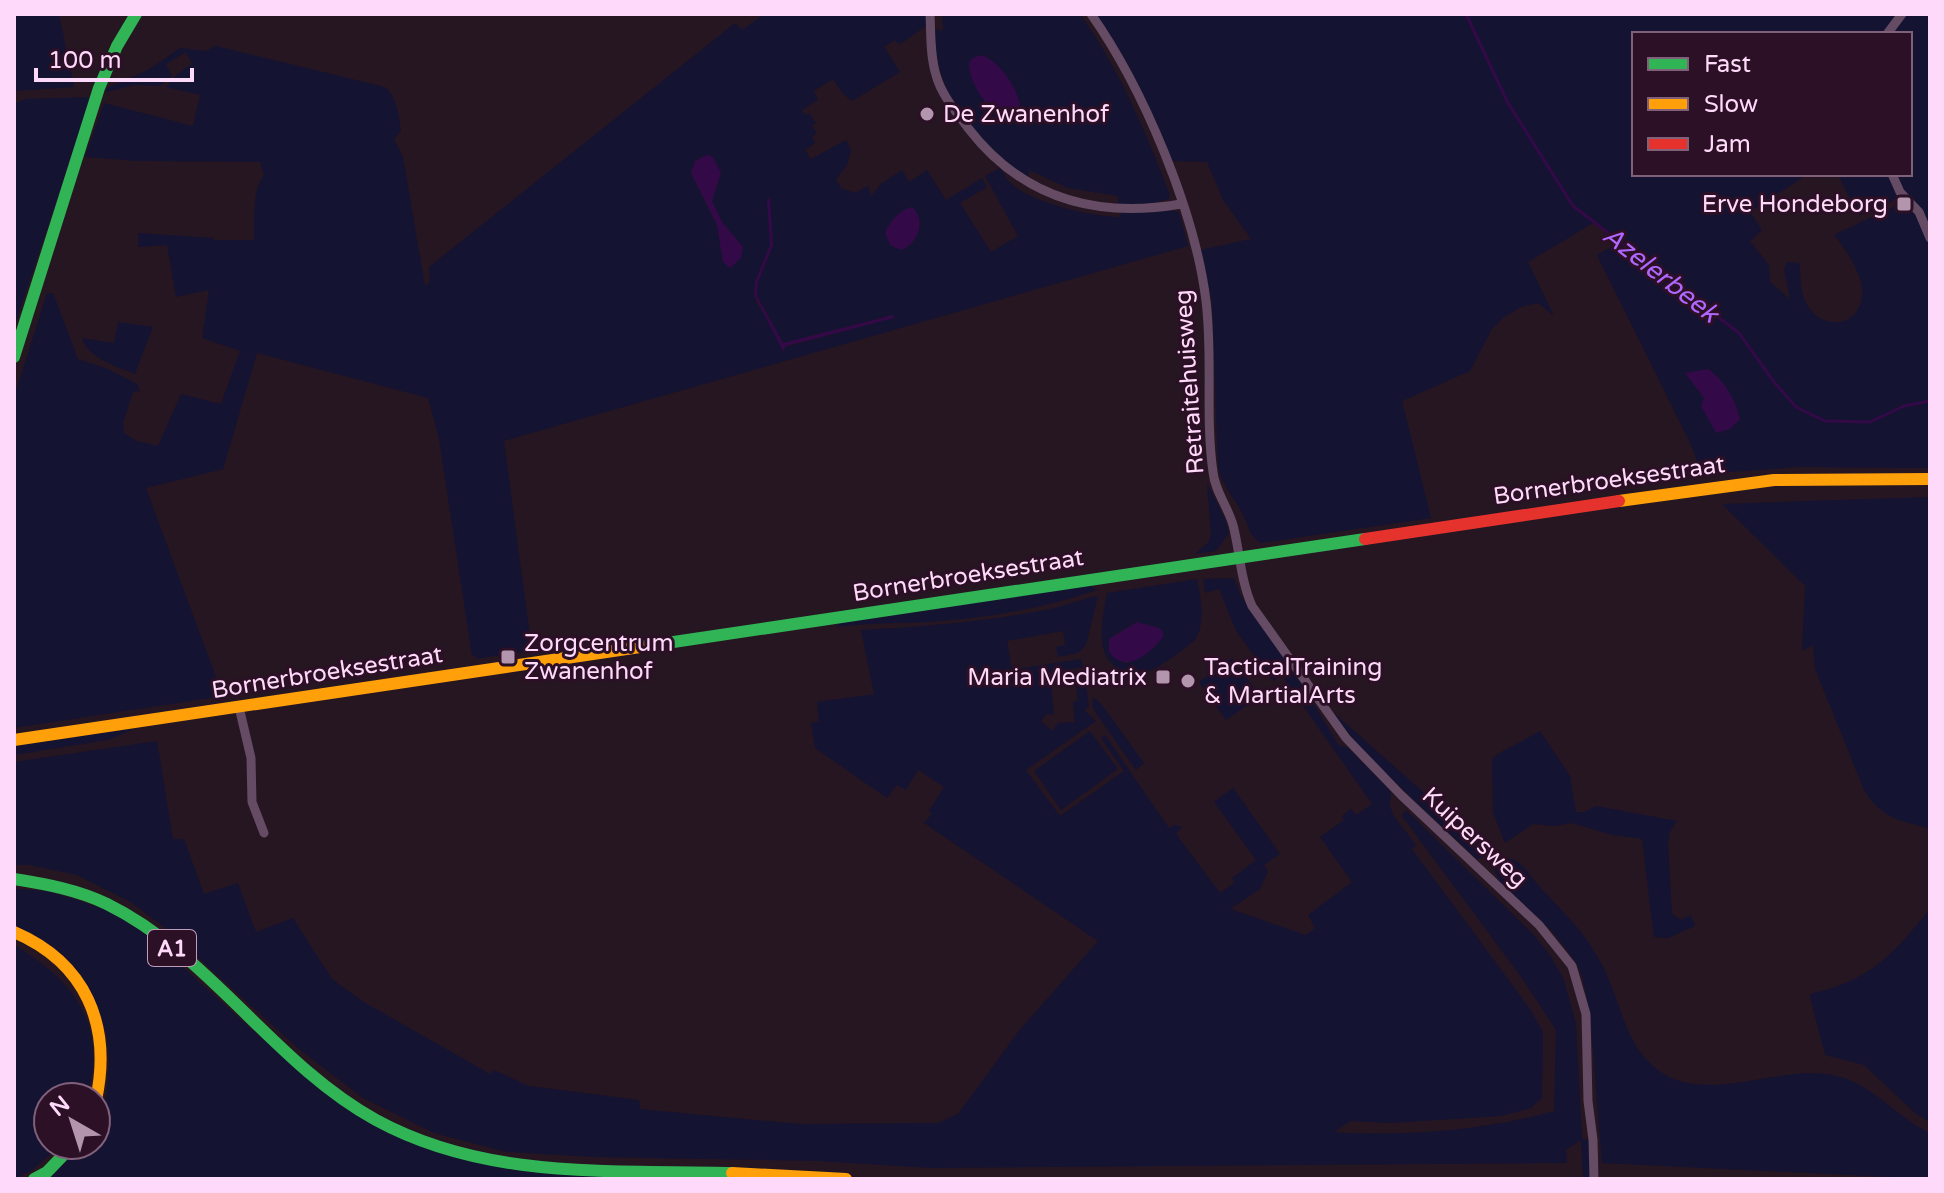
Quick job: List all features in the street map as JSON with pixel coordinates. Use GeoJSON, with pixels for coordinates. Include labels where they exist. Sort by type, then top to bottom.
{"type":"FeatureCollection","features":[{"type":"Feature","properties":{"kind":"main road"},"geometry":{"type":"LineString","coordinates":[[14,357],[99,88],[117,46],[136,14]]}},
{"type":"Feature","properties":{"kind":"main road","name":"Bornerbroeksestraat"},"geometry":{"type":"LineString","coordinates":[[14,740],[1713,487],[1821,479],[1930,479]]}},
{"type":"Feature","properties":{"kind":"main road","name":"A1"},"geometry":{"type":"LineString","coordinates":[[14,879],[88,894],[135,918],[180,955],[318,1082],[361,1112],[443,1150],[490,1162],[548,1169],[794,1174],[846,1179]]}},
{"type":"Feature","properties":{"kind":"main road"},"geometry":{"type":"LineString","coordinates":[[14,932],[41,944],[66,966],[82,987],[94,1009],[103,1060],[101,1081]]}},
{"type":"Feature","properties":{"kind":"main road"},"geometry":{"type":"LineString","coordinates":[[34,1179],[58,1161]]}},
{"type":"Feature","properties":{"kind":"street"},"geometry":{"type":"LineString","coordinates":[[930,14],[933,60],[941,87],[977,140],[1010,172],[1041,190],[1078,203],[1123,208],[1181,204]]}},
{"type":"Feature","properties":{"kind":"street","name":"Retraitehuisweg"},"geometry":{"type":"LineString","coordinates":[[1091,14],[1131,78],[1181,204],[1196,251],[1206,300],[1210,344],[1212,470],[1234,527],[1239,557]]}},
{"type":"Feature","properties":{"kind":"street"},"geometry":{"type":"LineString","coordinates":[[1888,32],[1902,14]]}},
{"type":"Feature","properties":{"kind":"street"},"geometry":{"type":"LineString","coordinates":[[1893,176],[1900,192],[1919,212],[1930,238]]}},
{"type":"Feature","properties":{"kind":"street","name":"Kuipersweg"},"geometry":{"type":"LineString","coordinates":[[1239,557],[1244,586],[1252,606],[1346,738],[1401,795],[1539,925],[1572,966],[1586,1014],[1594,1179]]}},
{"type":"Feature","properties":{"kind":"street"},"geometry":{"type":"LineString","coordinates":[[239,707],[251,758],[252,802],[264,833]]}},
{"type":"Feature","properties":{"kind":"shaded area"},"geometry":{"type":"Polygon","coordinates":[[[14,14],[59,14],[74,87],[14,91],[14,14]]]}},
{"type":"Feature","properties":{"kind":"shaded area"},"geometry":{"type":"Polygon","coordinates":[[[764,14],[927,14],[927,25],[902,43],[895,40],[884,47],[900,72],[852,101],[833,79],[814,91],[818,100],[802,110],[805,115],[809,113],[816,123],[812,126],[817,134],[812,136],[815,143],[805,150],[811,159],[846,140],[851,150],[847,165],[836,179],[841,188],[855,193],[868,186],[871,196],[882,183],[902,170],[909,182],[927,170],[946,200],[982,178],[987,187],[960,203],[991,252],[1018,236],[985,176],[1000,168],[1007,179],[1028,195],[1077,211],[1120,217],[1122,211],[1179,212],[1188,246],[504,441],[532,651],[475,659],[477,655],[472,656],[439,439],[428,398],[257,353],[223,469],[146,488],[223,696],[14,728],[14,397],[47,293],[53,293],[78,359],[108,369],[137,384],[140,391],[133,392],[123,423],[124,433],[137,441],[158,446],[181,394],[221,404],[240,351],[202,338],[209,290],[176,297],[167,245],[138,247],[138,233],[214,240],[254,240],[255,198],[264,175],[260,162],[137,161],[85,157],[104,103],[193,126],[200,95],[166,87],[177,74],[192,64],[186,52],[166,64],[172,76],[160,86],[135,85],[106,92],[107,88],[148,70],[180,48],[206,51],[216,46],[385,87],[393,96],[398,113],[401,131],[394,139],[403,157],[425,286],[430,281],[429,267],[735,23],[742,30],[764,14]],[[707,155],[695,161],[691,173],[718,228],[723,262],[743,247],[722,222],[712,201],[721,173],[707,155]],[[770,199],[770,245],[755,282],[756,302],[785,347],[893,318],[893,315],[783,343],[757,296],[758,282],[773,245],[770,199]]]}},
{"type":"Feature","properties":{"kind":"shaded area"},"geometry":{"type":"Polygon","coordinates":[[[942,14],[1080,14],[1108,57],[1131,102],[1161,171],[1169,199],[1145,205],[1118,205],[1118,196],[1068,188],[1029,170],[1028,180],[990,147],[951,98],[942,78],[933,28],[943,31],[942,14]],[[986,56],[982,97],[998,114],[1002,70],[986,56]]]}},
{"type":"Feature","properties":{"kind":"shaded area"},"geometry":{"type":"Polygon","coordinates":[[[1096,14],[1896,14],[1885,32],[1632,32],[1632,176],[1805,176],[1750,212],[1762,230],[1750,241],[1769,265],[1770,282],[1790,299],[1784,269],[1787,262],[1799,263],[1805,301],[1820,318],[1830,322],[1849,319],[1856,312],[1861,303],[1862,290],[1856,268],[1834,235],[1897,205],[1908,204],[1917,212],[1930,247],[1930,468],[1801,467],[1701,474],[1692,447],[1597,255],[1620,242],[1595,222],[1528,262],[1554,316],[1538,303],[1521,307],[1492,329],[1470,371],[1402,401],[1431,518],[1261,543],[1252,534],[1218,468],[1212,301],[1200,250],[1251,239],[1223,200],[1207,162],[1171,161],[1147,104],[1096,14]]]}},
{"type":"Feature","properties":{"kind":"shaded area"},"geometry":{"type":"Polygon","coordinates":[[[1907,14],[1930,14],[1930,231],[1896,176],[1912,176],[1912,32],[1894,32],[1907,14]]]}},
{"type":"Feature","properties":{"kind":"shaded area"},"geometry":{"type":"Polygon","coordinates":[[[981,55],[996,64],[1012,84],[1021,109],[1016,118],[1009,120],[1001,116],[987,104],[977,89],[969,63],[981,55]]]}},
{"type":"Feature","properties":{"kind":"shaded area"},"geometry":{"type":"Polygon","coordinates":[[[91,97],[14,328],[14,104],[25,99],[91,97]]]}},
{"type":"Feature","properties":{"kind":"shaded area"},"geometry":{"type":"Polygon","coordinates":[[[707,155],[713,157],[721,173],[712,201],[722,222],[743,247],[741,258],[730,268],[723,262],[717,225],[691,173],[695,161],[707,155]]]}},
{"type":"Feature","properties":{"kind":"shaded area"},"geometry":{"type":"Polygon","coordinates":[[[1839,176],[1890,176],[1897,196],[1888,205],[1860,215],[1839,176]]]}},
{"type":"Feature","properties":{"kind":"shaded area"},"geometry":{"type":"Polygon","coordinates":[[[770,198],[773,245],[758,282],[757,296],[783,343],[893,315],[894,318],[786,346],[783,351],[754,295],[755,282],[770,245],[767,200],[770,198]]]}},
{"type":"Feature","properties":{"kind":"shaded area"},"geometry":{"type":"Polygon","coordinates":[[[912,207],[917,212],[920,225],[912,243],[901,250],[890,245],[885,233],[896,217],[912,207]]]}},
{"type":"Feature","properties":{"kind":"shaded area"},"geometry":{"type":"Polygon","coordinates":[[[118,322],[153,327],[135,374],[96,356],[82,338],[114,343],[118,322]]]}},
{"type":"Feature","properties":{"kind":"shaded area"},"geometry":{"type":"Polygon","coordinates":[[[1708,369],[1728,391],[1740,419],[1730,429],[1716,433],[1701,406],[1704,398],[1685,373],[1708,369]]]}},
{"type":"Feature","properties":{"kind":"shaded area"},"geometry":{"type":"Polygon","coordinates":[[[1207,483],[1229,533],[1216,551],[1195,554],[1209,542],[1211,534],[1207,483]]]}},
{"type":"Feature","properties":{"kind":"shaded area"},"geometry":{"type":"Polygon","coordinates":[[[1930,497],[1930,829],[1885,813],[1864,790],[1815,669],[1813,645],[1802,651],[1805,586],[1722,504],[1930,497]]]}},
{"type":"Feature","properties":{"kind":"shaded area"},"geometry":{"type":"Polygon","coordinates":[[[1234,578],[1241,596],[1303,687],[1295,695],[1282,675],[1273,681],[1236,631],[1219,589],[1205,593],[1203,579],[1234,578]]]}},
{"type":"Feature","properties":{"kind":"shaded area"},"geometry":{"type":"Polygon","coordinates":[[[1197,579],[1202,610],[1201,626],[1195,640],[1151,670],[1133,672],[1118,668],[1109,661],[1102,640],[1107,593],[1197,579]],[[1137,622],[1114,635],[1109,652],[1126,664],[1155,647],[1159,628],[1137,622]]]}},
{"type":"Feature","properties":{"kind":"shaded area"},"geometry":{"type":"Polygon","coordinates":[[[1088,584],[1097,590],[1000,614],[836,627],[840,623],[1088,584]]]}},
{"type":"Feature","properties":{"kind":"shaded area"},"geometry":{"type":"Polygon","coordinates":[[[1098,596],[1086,645],[1078,653],[1058,657],[1056,647],[1065,645],[1063,631],[1007,641],[1012,670],[1081,659],[1083,667],[1050,673],[1054,715],[1047,714],[1041,721],[1052,731],[1058,723],[1075,722],[1073,702],[1078,700],[1076,686],[1086,684],[1089,707],[1084,710],[1096,721],[1026,770],[1060,816],[1124,771],[1101,738],[1105,735],[1169,828],[1175,825],[1182,827],[1176,834],[1220,893],[1234,883],[1232,878],[1256,860],[1214,802],[1233,788],[1280,854],[1264,865],[1268,871],[1260,889],[1230,909],[1306,935],[1315,928],[1308,915],[1352,882],[1320,837],[1344,820],[1342,816],[1351,809],[1356,815],[1372,804],[1299,700],[1309,696],[1339,746],[1347,747],[1391,792],[1393,815],[1416,845],[1412,849],[1530,1009],[1543,1032],[1542,1098],[1531,1108],[1501,1116],[1390,1123],[1351,1121],[1334,1132],[1388,1134],[1445,1130],[1501,1123],[1554,1111],[1556,1030],[1524,981],[1402,816],[1406,810],[1533,934],[1564,980],[1576,1024],[1582,1139],[1589,1140],[1590,1179],[1583,1179],[1581,1140],[1566,1150],[1567,1163],[932,1168],[819,1161],[593,1157],[506,1152],[434,1133],[363,1098],[300,1050],[165,928],[132,903],[77,875],[14,865],[14,762],[157,741],[173,839],[184,839],[204,894],[238,883],[256,932],[293,918],[332,979],[362,1001],[490,1074],[494,1070],[529,1086],[639,1100],[640,1109],[800,1124],[938,1123],[958,1114],[1018,1032],[1098,941],[924,823],[932,814],[929,811],[944,787],[918,770],[906,790],[897,785],[887,798],[815,748],[811,723],[819,721],[817,702],[874,694],[861,630],[999,618],[1052,609],[1098,596]]]}},
{"type":"Feature","properties":{"kind":"shaded area"},"geometry":{"type":"Polygon","coordinates":[[[1137,622],[1159,628],[1163,637],[1137,660],[1123,662],[1116,659],[1109,652],[1109,639],[1137,622]]]}},
{"type":"Feature","properties":{"kind":"shaded area"},"geometry":{"type":"Polygon","coordinates":[[[1232,658],[1260,696],[1226,720],[1199,682],[1232,658]]]}},
{"type":"Feature","properties":{"kind":"shaded area"},"geometry":{"type":"Polygon","coordinates":[[[1093,697],[1144,763],[1136,770],[1095,712],[1093,697]]]}},
{"type":"Feature","properties":{"kind":"shaded area"},"geometry":{"type":"Polygon","coordinates":[[[1326,706],[1492,853],[1477,859],[1469,852],[1366,755],[1326,706]]]}},
{"type":"Feature","properties":{"kind":"shaded area"},"geometry":{"type":"Polygon","coordinates":[[[136,728],[107,740],[14,755],[14,746],[136,728]]]}},
{"type":"Feature","properties":{"kind":"shaded area"},"geometry":{"type":"Polygon","coordinates":[[[1090,731],[1118,769],[1061,810],[1034,771],[1090,731]]]}},
{"type":"Feature","properties":{"kind":"shaded area"},"geometry":{"type":"Polygon","coordinates":[[[1540,731],[1570,776],[1576,812],[1596,806],[1677,821],[1668,843],[1672,914],[1681,920],[1691,915],[1695,926],[1668,938],[1654,937],[1642,839],[1612,835],[1572,823],[1554,826],[1533,824],[1505,843],[1493,812],[1492,760],[1540,731]]]}},
{"type":"Feature","properties":{"kind":"shaded area"},"geometry":{"type":"Polygon","coordinates":[[[1503,858],[1515,860],[1524,867],[1587,940],[1606,974],[1633,1041],[1651,1064],[1670,1077],[1691,1084],[1737,1083],[1809,1073],[1832,1075],[1859,1084],[1930,1133],[1930,1179],[1602,1163],[1590,1014],[1582,976],[1575,961],[1553,932],[1500,883],[1494,869],[1503,858]]]}},
{"type":"Feature","properties":{"kind":"shaded area"},"geometry":{"type":"Polygon","coordinates":[[[14,889],[47,891],[74,899],[103,909],[139,928],[265,1041],[421,1147],[679,1179],[43,1179],[63,1161],[112,1161],[112,1081],[107,1081],[106,1032],[85,985],[14,927],[14,889]]]}},
{"type":"Feature","properties":{"kind":"shaded area"},"geometry":{"type":"Polygon","coordinates":[[[1930,909],[1930,1122],[1915,1113],[1864,1065],[1825,1055],[1810,997],[1811,994],[1851,981],[1880,963],[1930,909]]]}},
{"type":"Feature","properties":{"kind":"shaded area"},"geometry":{"type":"Polygon","coordinates":[[[14,945],[53,973],[81,1007],[93,1048],[93,1071],[91,1081],[32,1081],[32,1161],[43,1161],[14,1179],[14,945]]]}},
{"type":"Feature","properties":{"kind":"waterway","name":"Azelerbeek"},"geometry":{"type":"LineString","coordinates":[[1466,14],[1508,103],[1573,206],[1739,333],[1796,407],[1825,421],[1870,422],[1904,406],[1930,401]]}},
{"type":"Feature","properties":{"kind":"traffic: fast"},"geometry":{"type":"LineString","coordinates":[[14,357],[99,88],[117,46],[136,14]]}},
{"type":"Feature","properties":{"kind":"traffic: fast"},"geometry":{"type":"LineString","coordinates":[[640,647],[1365,539]]}},
{"type":"Feature","properties":{"kind":"traffic: fast"},"geometry":{"type":"LineString","coordinates":[[14,879],[85,895],[144,926],[179,951],[339,1097],[376,1120],[418,1139],[461,1153],[550,1168],[732,1173]]}},
{"type":"Feature","properties":{"kind":"traffic: fast"},"geometry":{"type":"LineString","coordinates":[[34,1179],[58,1161]]}},
{"type":"Feature","properties":{"kind":"traffic: slow"},"geometry":{"type":"LineString","coordinates":[[1619,501],[1774,480],[1930,479]]}},
{"type":"Feature","properties":{"kind":"traffic: slow"},"geometry":{"type":"LineString","coordinates":[[14,740],[640,647]]}},
{"type":"Feature","properties":{"kind":"traffic: slow"},"geometry":{"type":"LineString","coordinates":[[14,932],[39,945],[59,961],[76,979],[88,1000],[100,1046],[99,1081]]}},
{"type":"Feature","properties":{"kind":"traffic: slow"},"geometry":{"type":"LineString","coordinates":[[732,1173],[846,1179]]}},
{"type":"Feature","properties":{"kind":"traffic: jam"},"geometry":{"type":"LineString","coordinates":[[1365,539],[1619,501]]}},
{"type":"Feature","properties":{"kind":"place","name":"De Zwanenhof"},"geometry":{"type":"Point","coordinates":[927,114]}},
{"type":"Feature","properties":{"kind":"place","name":"Erve Hondeborg"},"geometry":{"type":"Point","coordinates":[1904,204]}},
{"type":"Feature","properties":{"kind":"place","name":"Zorgcentrum Zwanenhof"},"geometry":{"type":"Point","coordinates":[508,657]}},
{"type":"Feature","properties":{"kind":"place","name":"Maria Mediatrix"},"geometry":{"type":"Point","coordinates":[1163,677]}},
{"type":"Feature","properties":{"kind":"place","name":"TacticalTraining & MartialArts"},"geometry":{"type":"Point","coordinates":[1188,681]}}]}
